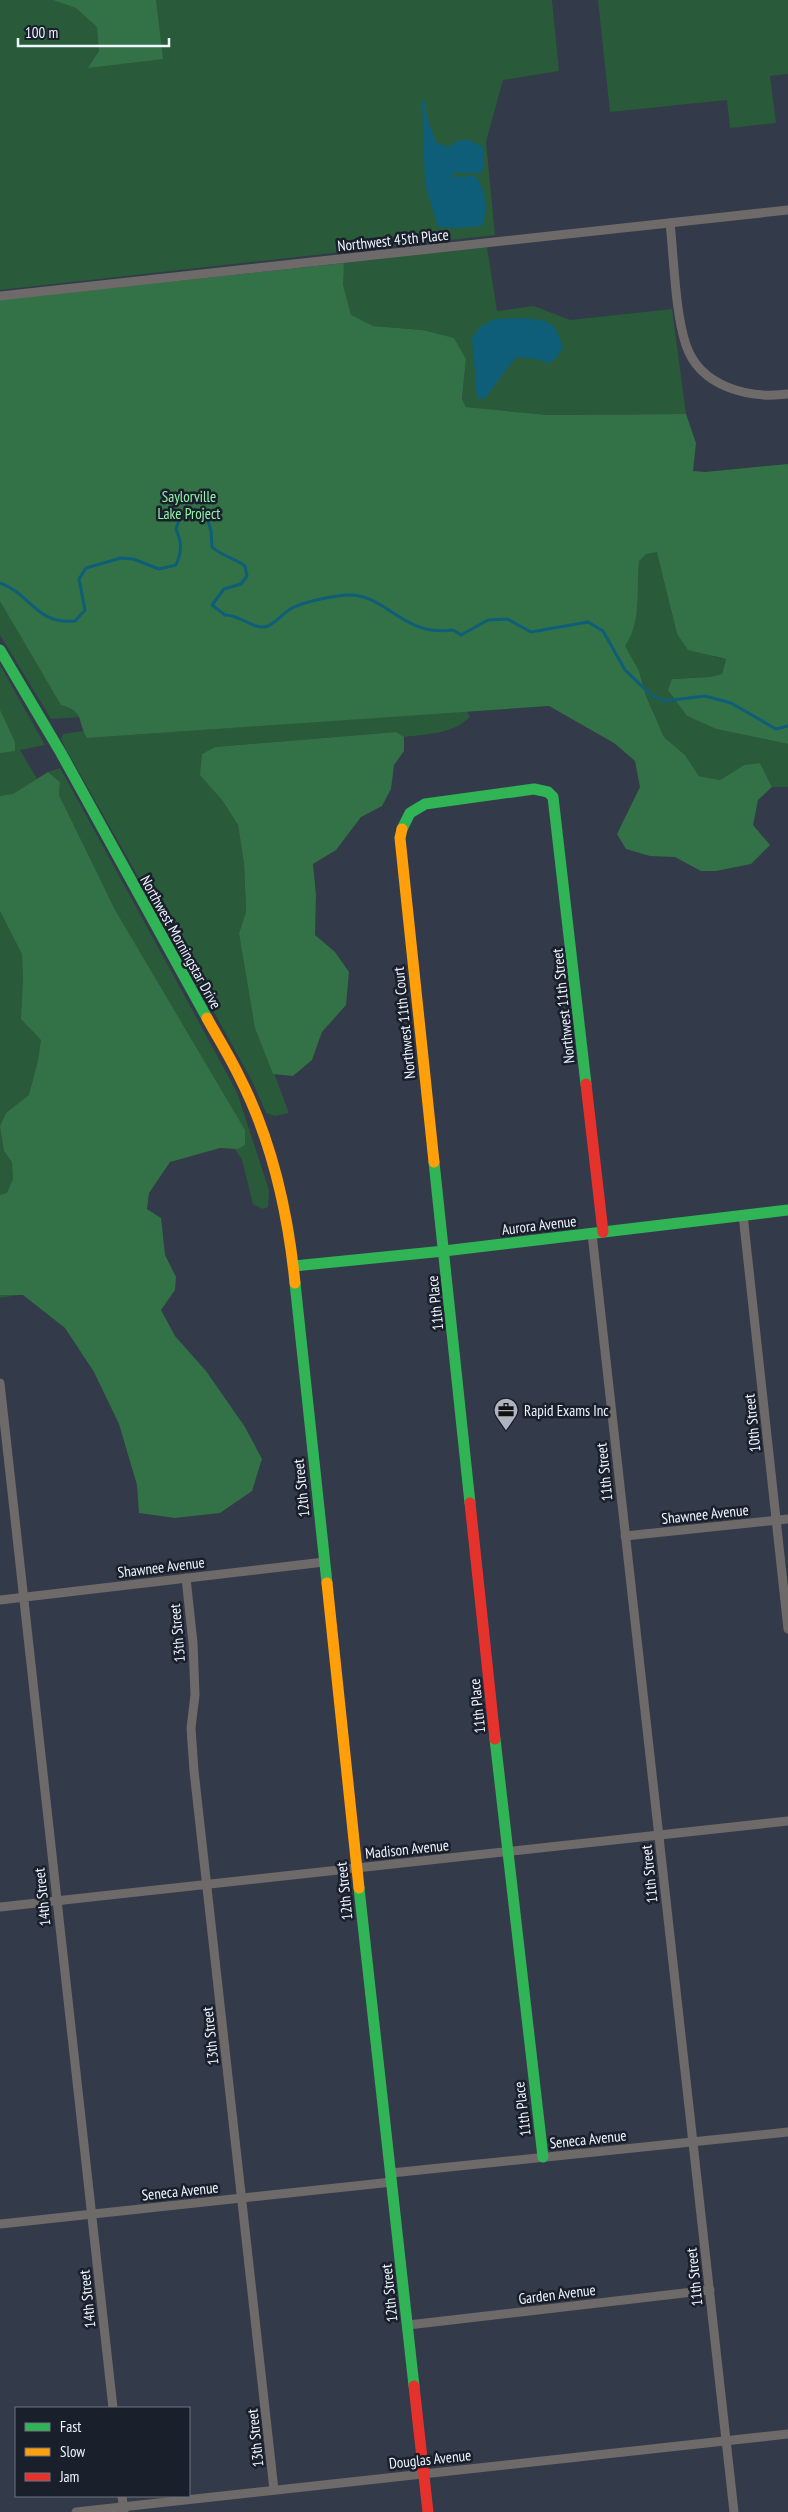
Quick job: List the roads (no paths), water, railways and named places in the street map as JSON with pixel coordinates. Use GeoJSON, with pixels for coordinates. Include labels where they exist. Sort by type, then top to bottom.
{"type":"FeatureCollection","features":[{"type":"Feature","properties":{"kind":"street","name":"Northwest 45th Place"},"geometry":{"type":"LineString","coordinates":[[0,296],[788,210]]}},
{"type":"Feature","properties":{"kind":"street"},"geometry":{"type":"LineString","coordinates":[[670,223],[682,328],[686,346],[693,360],[714,380],[749,394],[773,396],[788,394]]}},
{"type":"Feature","properties":{"kind":"street","name":"Northwest Morningstar Drive"},"geometry":{"type":"LineString","coordinates":[[0,650],[62,756],[240,1078],[257,1114],[276,1174],[290,1231],[294,1266]]}},
{"type":"Feature","properties":{"kind":"street","name":"Northwest 11th Street"},"geometry":{"type":"LineString","coordinates":[[425,804],[534,789],[548,792],[555,804],[597,1233]]}},
{"type":"Feature","properties":{"kind":"street","name":"Northwest 11th Court"},"geometry":{"type":"LineString","coordinates":[[425,804],[413,809],[406,816],[401,825],[400,838],[444,1251]]}},
{"type":"Feature","properties":{"kind":"street","name":"Aurora Avenue"},"geometry":{"type":"LineString","coordinates":[[294,1266],[444,1251],[788,1210]]}},
{"type":"Feature","properties":{"kind":"street","name":"10th Street"},"geometry":{"type":"LineString","coordinates":[[743,1214],[788,1629]]}},
{"type":"Feature","properties":{"kind":"street","name":"11th Street"},"geometry":{"type":"LineString","coordinates":[[597,1233],[625,1536],[734,2512]]}},
{"type":"Feature","properties":{"kind":"street","name":"11th Place"},"geometry":{"type":"LineString","coordinates":[[444,1251],[507,1852],[543,2157]]}},
{"type":"Feature","properties":{"kind":"street","name":"12th Street"},"geometry":{"type":"LineString","coordinates":[[294,1266],[324,1562],[428,2512]]}},
{"type":"Feature","properties":{"kind":"street","name":"14th Street"},"geometry":{"type":"LineString","coordinates":[[0,1382],[113,2407]]}},
{"type":"Feature","properties":{"kind":"street","name":"Shawnee Avenue"},"geometry":{"type":"LineString","coordinates":[[625,1536],[788,1518]]}},
{"type":"Feature","properties":{"kind":"street","name":"Shawnee Avenue"},"geometry":{"type":"LineString","coordinates":[[0,1600],[324,1562]]}},
{"type":"Feature","properties":{"kind":"street","name":"13th Street"},"geometry":{"type":"LineString","coordinates":[[186,1578],[194,1643],[195,1686],[190,1728],[274,2490]]}},
{"type":"Feature","properties":{"kind":"street","name":"Madison Avenue"},"geometry":{"type":"LineString","coordinates":[[0,1906],[788,1821]]}},
{"type":"Feature","properties":{"kind":"street","name":"Seneca Avenue"},"geometry":{"type":"LineString","coordinates":[[0,2224],[242,2198],[543,2157],[788,2132]]}},
{"type":"Feature","properties":{"kind":"street","name":"Garden Avenue"},"geometry":{"type":"LineString","coordinates":[[408,2325],[710,2290]]}},
{"type":"Feature","properties":{"kind":"street","name":"Douglas Avenue"},"geometry":{"type":"LineString","coordinates":[[76,2512],[124,2509],[274,2490],[788,2434]]}},
{"type":"Feature","properties":{"kind":"water"},"geometry":{"type":"Polygon","coordinates":[[[425,100],[427,118],[436,142],[445,146],[452,146],[456,141],[469,140],[483,147],[484,167],[481,173],[453,173],[452,177],[475,176],[478,180],[485,200],[485,214],[482,226],[438,227],[425,184],[422,102],[425,100]]]}},
{"type":"Feature","properties":{"kind":"water"},"geometry":{"type":"Polygon","coordinates":[[[525,318],[541,320],[553,326],[563,348],[555,359],[549,363],[536,359],[517,357],[484,399],[477,398],[472,338],[479,328],[494,319],[525,318]]]}},
{"type":"Feature","properties":{"kind":"waterway"},"geometry":{"type":"LineString","coordinates":[[0,583],[11,588],[42,614],[62,621],[75,621],[85,610],[79,579],[86,568],[121,558],[133,559],[159,569],[176,565],[180,547],[176,529],[181,514],[195,509],[206,514],[211,531],[212,547],[245,566],[247,576],[241,584],[224,589],[212,605],[225,615],[230,615],[263,627],[268,626],[298,605],[320,599],[348,595],[374,601],[408,622],[421,627],[435,630],[453,630],[461,635],[488,620],[507,619],[531,632],[588,622],[603,631],[625,670],[651,695],[664,701],[705,696],[731,703],[776,729],[788,726]]}},
{"type":"Feature","properties":{"kind":"place","name":"Rapid Exams Inc"},"geometry":{"type":"Point","coordinates":[506,1431]}},
{"type":"Feature","properties":{"kind":"park label","name":"Saylorville Lake Project"},"geometry":{"type":"Point","coordinates":[189,504]}}]}
